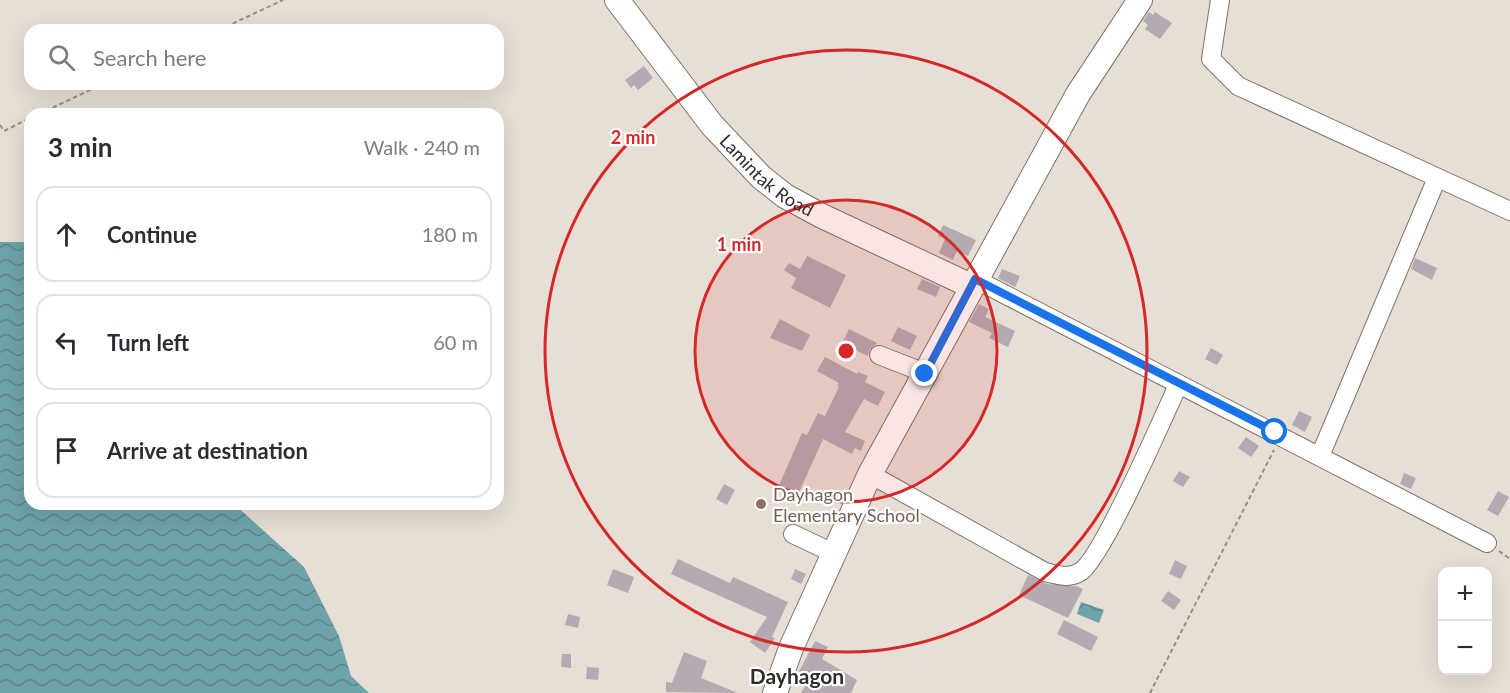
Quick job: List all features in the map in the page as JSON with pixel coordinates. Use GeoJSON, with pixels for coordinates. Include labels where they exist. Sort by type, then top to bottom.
{"type":"FeatureCollection","features":[{"type":"Feature","properties":{"kind":"main road","name":"Lamintak Road"},"geometry":{"type":"LineString","coordinates":[[617,0],[712,125],[761,177],[785,196],[822,216],[973,283]]}},
{"type":"Feature","properties":{"kind":"main road"},"geometry":{"type":"LineString","coordinates":[[775,693],[791,648],[870,474],[1078,94],[1140,0]]}},
{"type":"Feature","properties":{"kind":"street"},"geometry":{"type":"LineString","coordinates":[[1220,0],[1211,59],[1238,86],[1510,211]]}},
{"type":"Feature","properties":{"kind":"street"},"geometry":{"type":"LineString","coordinates":[[1320,456],[1437,178]]}},
{"type":"Feature","properties":{"kind":"street"},"geometry":{"type":"LineString","coordinates":[[973,283],[1275,432],[1486,543]]}},
{"type":"Feature","properties":{"kind":"street"},"geometry":{"type":"LineString","coordinates":[[879,355],[925,374]]}},
{"type":"Feature","properties":{"kind":"street"},"geometry":{"type":"LineString","coordinates":[[870,474],[1045,572],[1066,577],[1081,572],[1102,545],[1178,385]]}},
{"type":"Feature","properties":{"kind":"street"},"geometry":{"type":"LineString","coordinates":[[793,534],[833,553]]}},
{"type":"Feature","properties":{"kind":"path"},"geometry":{"type":"LineString","coordinates":[[232,24],[283,0]]}},
{"type":"Feature","properties":{"kind":"path"},"geometry":{"type":"LineString","coordinates":[[52,108],[90,90]]}},
{"type":"Feature","properties":{"kind":"path"},"geometry":{"type":"LineString","coordinates":[[0,125],[4,131],[24,121]]}},
{"type":"Feature","properties":{"kind":"path"},"geometry":{"type":"LineString","coordinates":[[1150,693],[1274,453],[1275,432]]}},
{"type":"Feature","properties":{"kind":"water"},"geometry":{"type":"Polygon","coordinates":[[[0,242],[24,242],[24,510],[241,510],[304,567],[339,636],[351,676],[369,693],[0,693],[0,242]]]}},
{"type":"Feature","properties":{"kind":"water"},"geometry":{"type":"Polygon","coordinates":[[[1081,602],[1104,610],[1099,623],[1077,614],[1081,602]]]}},
{"type":"Feature","properties":{"kind":"building"},"geometry":{"type":"Polygon","coordinates":[[[1149,12],[1153,15],[1155,12],[1172,23],[1160,39],[1145,29],[1148,25],[1143,21],[1149,12]]]}},
{"type":"Feature","properties":{"kind":"building"},"geometry":{"type":"Polygon","coordinates":[[[644,66],[653,78],[638,90],[634,85],[631,88],[625,80],[644,66]]]}},
{"type":"Feature","properties":{"kind":"building"},"geometry":{"type":"Polygon","coordinates":[[[943,225],[976,240],[968,256],[957,251],[953,260],[939,253],[945,239],[938,236],[943,225]]]}},
{"type":"Feature","properties":{"kind":"building"},"geometry":{"type":"Polygon","coordinates":[[[807,256],[846,275],[830,308],[791,288],[796,278],[784,270],[789,263],[800,269],[807,256]]]}},
{"type":"Feature","properties":{"kind":"building"},"geometry":{"type":"Polygon","coordinates":[[[1415,258],[1437,268],[1432,280],[1411,269],[1415,258]]]}},
{"type":"Feature","properties":{"kind":"building"},"geometry":{"type":"Polygon","coordinates":[[[1002,269],[1020,276],[1015,287],[998,278],[1002,269]]]}},
{"type":"Feature","properties":{"kind":"building"},"geometry":{"type":"Polygon","coordinates":[[[922,279],[940,287],[936,297],[917,289],[922,279]]]}},
{"type":"Feature","properties":{"kind":"building"},"geometry":{"type":"Polygon","coordinates":[[[979,304],[989,309],[985,317],[1015,331],[1008,347],[989,338],[992,333],[969,322],[979,304]]]}},
{"type":"Feature","properties":{"kind":"building"},"geometry":{"type":"Polygon","coordinates":[[[780,319],[810,335],[802,351],[770,338],[780,319]]]}},
{"type":"Feature","properties":{"kind":"building"},"geometry":{"type":"Polygon","coordinates":[[[898,327],[917,336],[910,350],[891,341],[898,327]]]}},
{"type":"Feature","properties":{"kind":"building"},"geometry":{"type":"Polygon","coordinates":[[[849,329],[877,343],[869,350],[868,356],[842,344],[849,329]]]}},
{"type":"Feature","properties":{"kind":"building"},"geometry":{"type":"Polygon","coordinates":[[[1211,348],[1223,355],[1217,365],[1205,359],[1211,348]]]}},
{"type":"Feature","properties":{"kind":"building"},"geometry":{"type":"Polygon","coordinates":[[[825,357],[857,374],[858,372],[868,376],[865,382],[885,392],[878,406],[864,399],[845,432],[865,441],[861,451],[855,448],[852,454],[823,439],[796,499],[777,490],[802,433],[807,435],[818,413],[825,416],[839,387],[837,386],[839,383],[817,371],[825,357]]]}},
{"type":"Feature","properties":{"kind":"building"},"geometry":{"type":"Polygon","coordinates":[[[1299,411],[1312,417],[1305,432],[1292,425],[1299,411]]]}},
{"type":"Feature","properties":{"kind":"building"},"geometry":{"type":"Polygon","coordinates":[[[1246,437],[1259,446],[1251,457],[1238,448],[1246,437]]]}},
{"type":"Feature","properties":{"kind":"building"},"geometry":{"type":"Polygon","coordinates":[[[1179,471],[1190,477],[1183,487],[1173,481],[1179,471]]]}},
{"type":"Feature","properties":{"kind":"building"},"geometry":{"type":"Polygon","coordinates":[[[1404,473],[1416,478],[1411,489],[1400,484],[1404,473]]]}},
{"type":"Feature","properties":{"kind":"building"},"geometry":{"type":"Polygon","coordinates":[[[724,484],[735,490],[727,505],[716,499],[724,484]]]}},
{"type":"Feature","properties":{"kind":"building"},"geometry":{"type":"Polygon","coordinates":[[[1498,491],[1509,497],[1498,516],[1487,510],[1498,491]]]}},
{"type":"Feature","properties":{"kind":"building"},"geometry":{"type":"Polygon","coordinates":[[[678,559],[730,583],[733,577],[788,602],[772,637],[775,638],[765,653],[750,642],[767,617],[671,574],[678,559]]]}},
{"type":"Feature","properties":{"kind":"building"},"geometry":{"type":"Polygon","coordinates":[[[1175,560],[1187,566],[1181,579],[1169,574],[1175,560]]]}},
{"type":"Feature","properties":{"kind":"building"},"geometry":{"type":"Polygon","coordinates":[[[613,569],[634,577],[628,593],[607,585],[613,569]]]}},
{"type":"Feature","properties":{"kind":"building"},"geometry":{"type":"Polygon","coordinates":[[[795,569],[806,574],[801,584],[791,579],[795,569]]]}},
{"type":"Feature","properties":{"kind":"building"},"geometry":{"type":"Polygon","coordinates":[[[1028,575],[1047,584],[1076,586],[1083,589],[1068,618],[1019,595],[1028,575]]]}},
{"type":"Feature","properties":{"kind":"building"},"geometry":{"type":"Polygon","coordinates":[[[1168,591],[1181,600],[1174,610],[1161,601],[1168,591]]]}},
{"type":"Feature","properties":{"kind":"building"},"geometry":{"type":"Polygon","coordinates":[[[568,614],[580,617],[578,628],[565,625],[568,614]]]}},
{"type":"Feature","properties":{"kind":"building"},"geometry":{"type":"Polygon","coordinates":[[[1064,620],[1098,637],[1091,651],[1057,634],[1064,620]]]}},
{"type":"Feature","properties":{"kind":"building"},"geometry":{"type":"Polygon","coordinates":[[[815,641],[828,647],[822,659],[857,680],[851,693],[801,693],[805,686],[794,681],[815,641]]]}},
{"type":"Feature","properties":{"kind":"building"},"geometry":{"type":"Polygon","coordinates":[[[684,652],[707,661],[701,678],[738,693],[666,692],[666,682],[672,683],[684,652]]]}},
{"type":"Feature","properties":{"kind":"building"},"geometry":{"type":"Polygon","coordinates":[[[562,654],[571,654],[571,668],[561,667],[562,654]]]}},
{"type":"Feature","properties":{"kind":"building"},"geometry":{"type":"Polygon","coordinates":[[[587,667],[599,668],[598,680],[586,679],[587,667]]]}},
{"type":"Feature","properties":{"kind":"place","name":"Dayhagon Elementary School"},"geometry":{"type":"Point","coordinates":[761,504]}},
{"type":"Feature","properties":{"kind":"district","name":"Dayhagon"},"geometry":{"type":"Point","coordinates":[797,675]}},
{"type":"Feature","properties":{"kind":"route"},"geometry":{"type":"LineString","coordinates":[[925,374],[975,279],[1178,385],[1275,432]]}}]}
